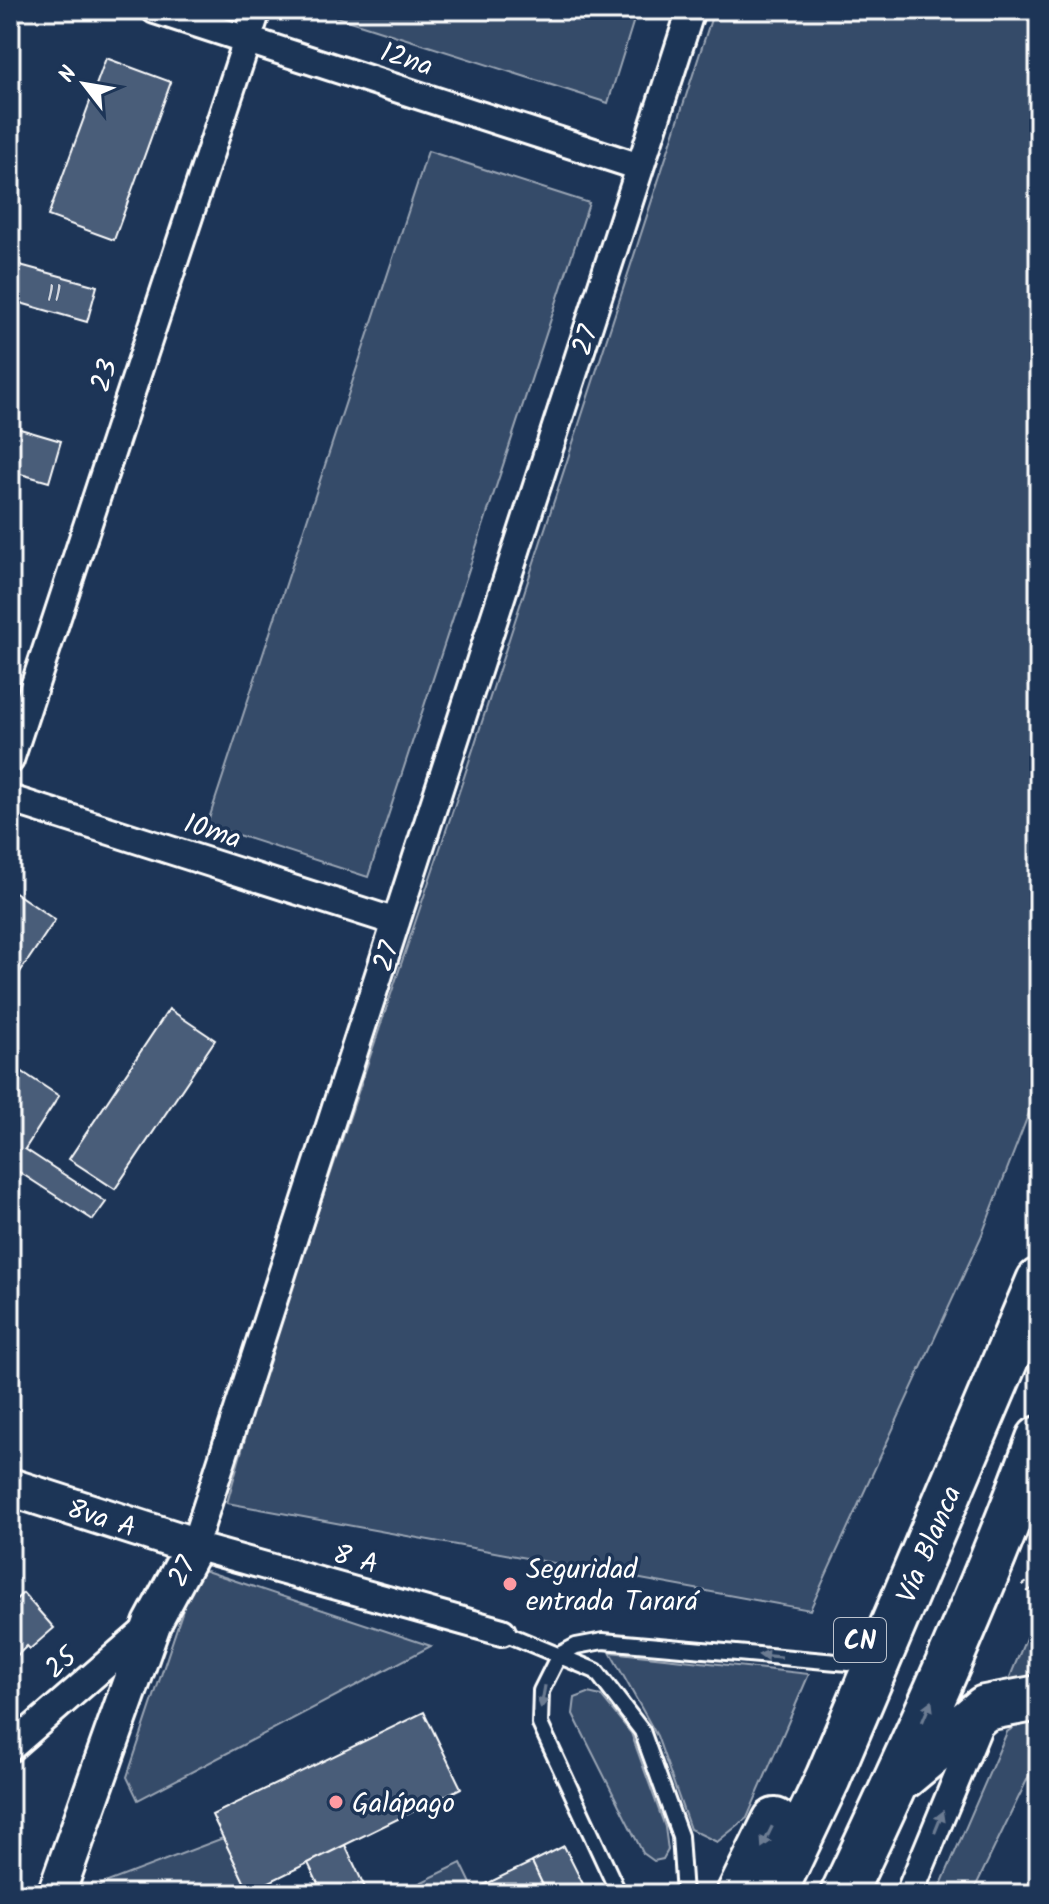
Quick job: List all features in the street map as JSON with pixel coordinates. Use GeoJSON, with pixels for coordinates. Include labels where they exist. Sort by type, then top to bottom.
{"type":"FeatureCollection","features":[{"type":"Feature","properties":{"kind":"highway","name":"Vía Blanca"},"geometry":{"type":"LineString","coordinates":[[773,1894],[828,1778],[1039,1281]]}},
{"type":"Feature","properties":{"kind":"highway"},"geometry":{"type":"LineString","coordinates":[[993,1393],[1039,1366]]}},
{"type":"Feature","properties":{"kind":"highway","name":"CN"},"geometry":{"type":"LineString","coordinates":[[739,1894],[848,1663],[993,1393]]}},
{"type":"Feature","properties":{"kind":"highway"},"geometry":{"type":"LineString","coordinates":[[843,1894],[896,1782],[1003,1535],[1039,1439]]}},
{"type":"Feature","properties":{"kind":"highway"},"geometry":{"type":"LineString","coordinates":[[896,1782],[985,1708],[1039,1698]]}},
{"type":"Feature","properties":{"kind":"street","name":"12na"},"geometry":{"type":"LineString","coordinates":[[155,10],[640,167]]}},
{"type":"Feature","properties":{"kind":"street","name":"23"},"geometry":{"type":"LineString","coordinates":[[10,760],[257,10]]}},
{"type":"Feature","properties":{"kind":"street","name":"27"},"geometry":{"type":"LineString","coordinates":[[56,1894],[152,1624],[194,1546],[691,10]]}},
{"type":"Feature","properties":{"kind":"street","name":"10ma"},"geometry":{"type":"LineString","coordinates":[[10,799],[396,922]]}},
{"type":"Feature","properties":{"kind":"street","name":"8va A"},"geometry":{"type":"LineString","coordinates":[[10,1487],[194,1546]]}},
{"type":"Feature","properties":{"kind":"street","name":"8 A"},"geometry":{"type":"LineString","coordinates":[[194,1546],[502,1632]]}},
{"type":"Feature","properties":{"kind":"street","name":"25"},"geometry":{"type":"LineString","coordinates":[[10,1748],[152,1624]]}},
{"type":"Feature","properties":{"kind":"street"},"geometry":{"type":"LineString","coordinates":[[909,1894],[985,1708]]}},
{"type":"Feature","properties":{"kind":"lane"},"geometry":{"type":"LineString","coordinates":[[502,1632],[596,1671],[642,1731],[680,1836],[684,1894]]}},
{"type":"Feature","properties":{"kind":"lane"},"geometry":{"type":"LineString","coordinates":[[619,1894],[540,1724],[541,1691],[559,1655],[576,1646],[603,1641],[848,1663]]}},
{"type":"Feature","properties":{"kind":"shaded area"},"geometry":{"type":"Polygon","coordinates":[[[315,10],[637,10],[608,103],[315,10]]]}},
{"type":"Feature","properties":{"kind":"shaded area"},"geometry":{"type":"Polygon","coordinates":[[[714,10],[1039,10],[1039,1087],[981,1237],[810,1610],[227,1503],[262,1378],[464,777],[714,10]]]}},
{"type":"Feature","properties":{"kind":"shaded area"},"geometry":{"type":"Polygon","coordinates":[[[428,151],[589,203],[368,877],[207,825],[428,151]]]}},
{"type":"Feature","properties":{"kind":"shaded area"},"geometry":{"type":"Polygon","coordinates":[[[197,1568],[431,1646],[138,1800],[127,1777],[197,1568]]]}},
{"type":"Feature","properties":{"kind":"shaded area"},"geometry":{"type":"Polygon","coordinates":[[[1031,1626],[1039,1634],[1039,1677],[1007,1684],[1031,1626]]]}},
{"type":"Feature","properties":{"kind":"shaded area"},"geometry":{"type":"Polygon","coordinates":[[[610,1652],[809,1674],[747,1818],[717,1842],[690,1829],[657,1736],[610,1652]]]}},
{"type":"Feature","properties":{"kind":"shaded area"},"geometry":{"type":"Polygon","coordinates":[[[588,1693],[601,1696],[631,1733],[665,1827],[668,1850],[663,1859],[654,1861],[643,1853],[573,1714],[575,1698],[588,1693]]]}},
{"type":"Feature","properties":{"kind":"shaded area"},"geometry":{"type":"Polygon","coordinates":[[[1039,1709],[1039,1755],[972,1894],[937,1894],[1007,1732],[1039,1709]]]}},
{"type":"Feature","properties":{"kind":"shaded area"},"geometry":{"type":"Polygon","coordinates":[[[223,1838],[250,1894],[92,1894],[102,1884],[223,1838]]]}},
{"type":"Feature","properties":{"kind":"shaded area"},"geometry":{"type":"Polygon","coordinates":[[[461,1863],[476,1894],[397,1894],[461,1863]]]}},
{"type":"Feature","properties":{"kind":"building"},"geometry":{"type":"Polygon","coordinates":[[[106,58],[171,82],[114,240],[48,216],[106,58]]]}},
{"type":"Feature","properties":{"kind":"building"},"geometry":{"type":"Polygon","coordinates":[[[20,265],[97,286],[87,322],[10,300],[20,265]]]}},
{"type":"Feature","properties":{"kind":"building"},"geometry":{"type":"Polygon","coordinates":[[[10,426],[61,441],[49,482],[10,471],[10,426]]]}},
{"type":"Feature","properties":{"kind":"building"},"geometry":{"type":"Polygon","coordinates":[[[10,889],[55,920],[10,987],[10,889]]]}},
{"type":"Feature","properties":{"kind":"building"},"geometry":{"type":"Polygon","coordinates":[[[169,1009],[215,1040],[115,1189],[69,1159],[169,1009]]]}},
{"type":"Feature","properties":{"kind":"building"},"geometry":{"type":"Polygon","coordinates":[[[15,1067],[59,1096],[25,1149],[106,1202],[93,1220],[10,1166],[10,1074],[15,1067]]]}},
{"type":"Feature","properties":{"kind":"building"},"geometry":{"type":"Polygon","coordinates":[[[23,1593],[54,1628],[10,1662],[10,1605],[23,1593]]]}},
{"type":"Feature","properties":{"kind":"building","name":"Galápago"},"geometry":{"type":"Polygon","coordinates":[[[424,1712],[461,1788],[249,1892],[212,1815],[424,1712]]]}},
{"type":"Feature","properties":{"kind":"building"},"geometry":{"type":"Polygon","coordinates":[[[345,1845],[368,1894],[323,1894],[308,1863],[345,1845]]]}},
{"type":"Feature","properties":{"kind":"building"},"geometry":{"type":"Polygon","coordinates":[[[564,1846],[587,1892],[583,1894],[547,1894],[532,1862],[564,1846]]]}},
{"type":"Feature","properties":{"kind":"building"},"geometry":{"type":"Polygon","coordinates":[[[532,1862],[547,1894],[488,1894],[484,1885],[532,1862]]]}},
{"type":"Feature","properties":{"kind":"place","name":"Seguridad entrada Tarará"},"geometry":{"type":"Point","coordinates":[510,1584]}},
{"type":"Feature","properties":{"kind":"place","name":"Galápago"},"geometry":{"type":"Point","coordinates":[336,1802]}}]}
